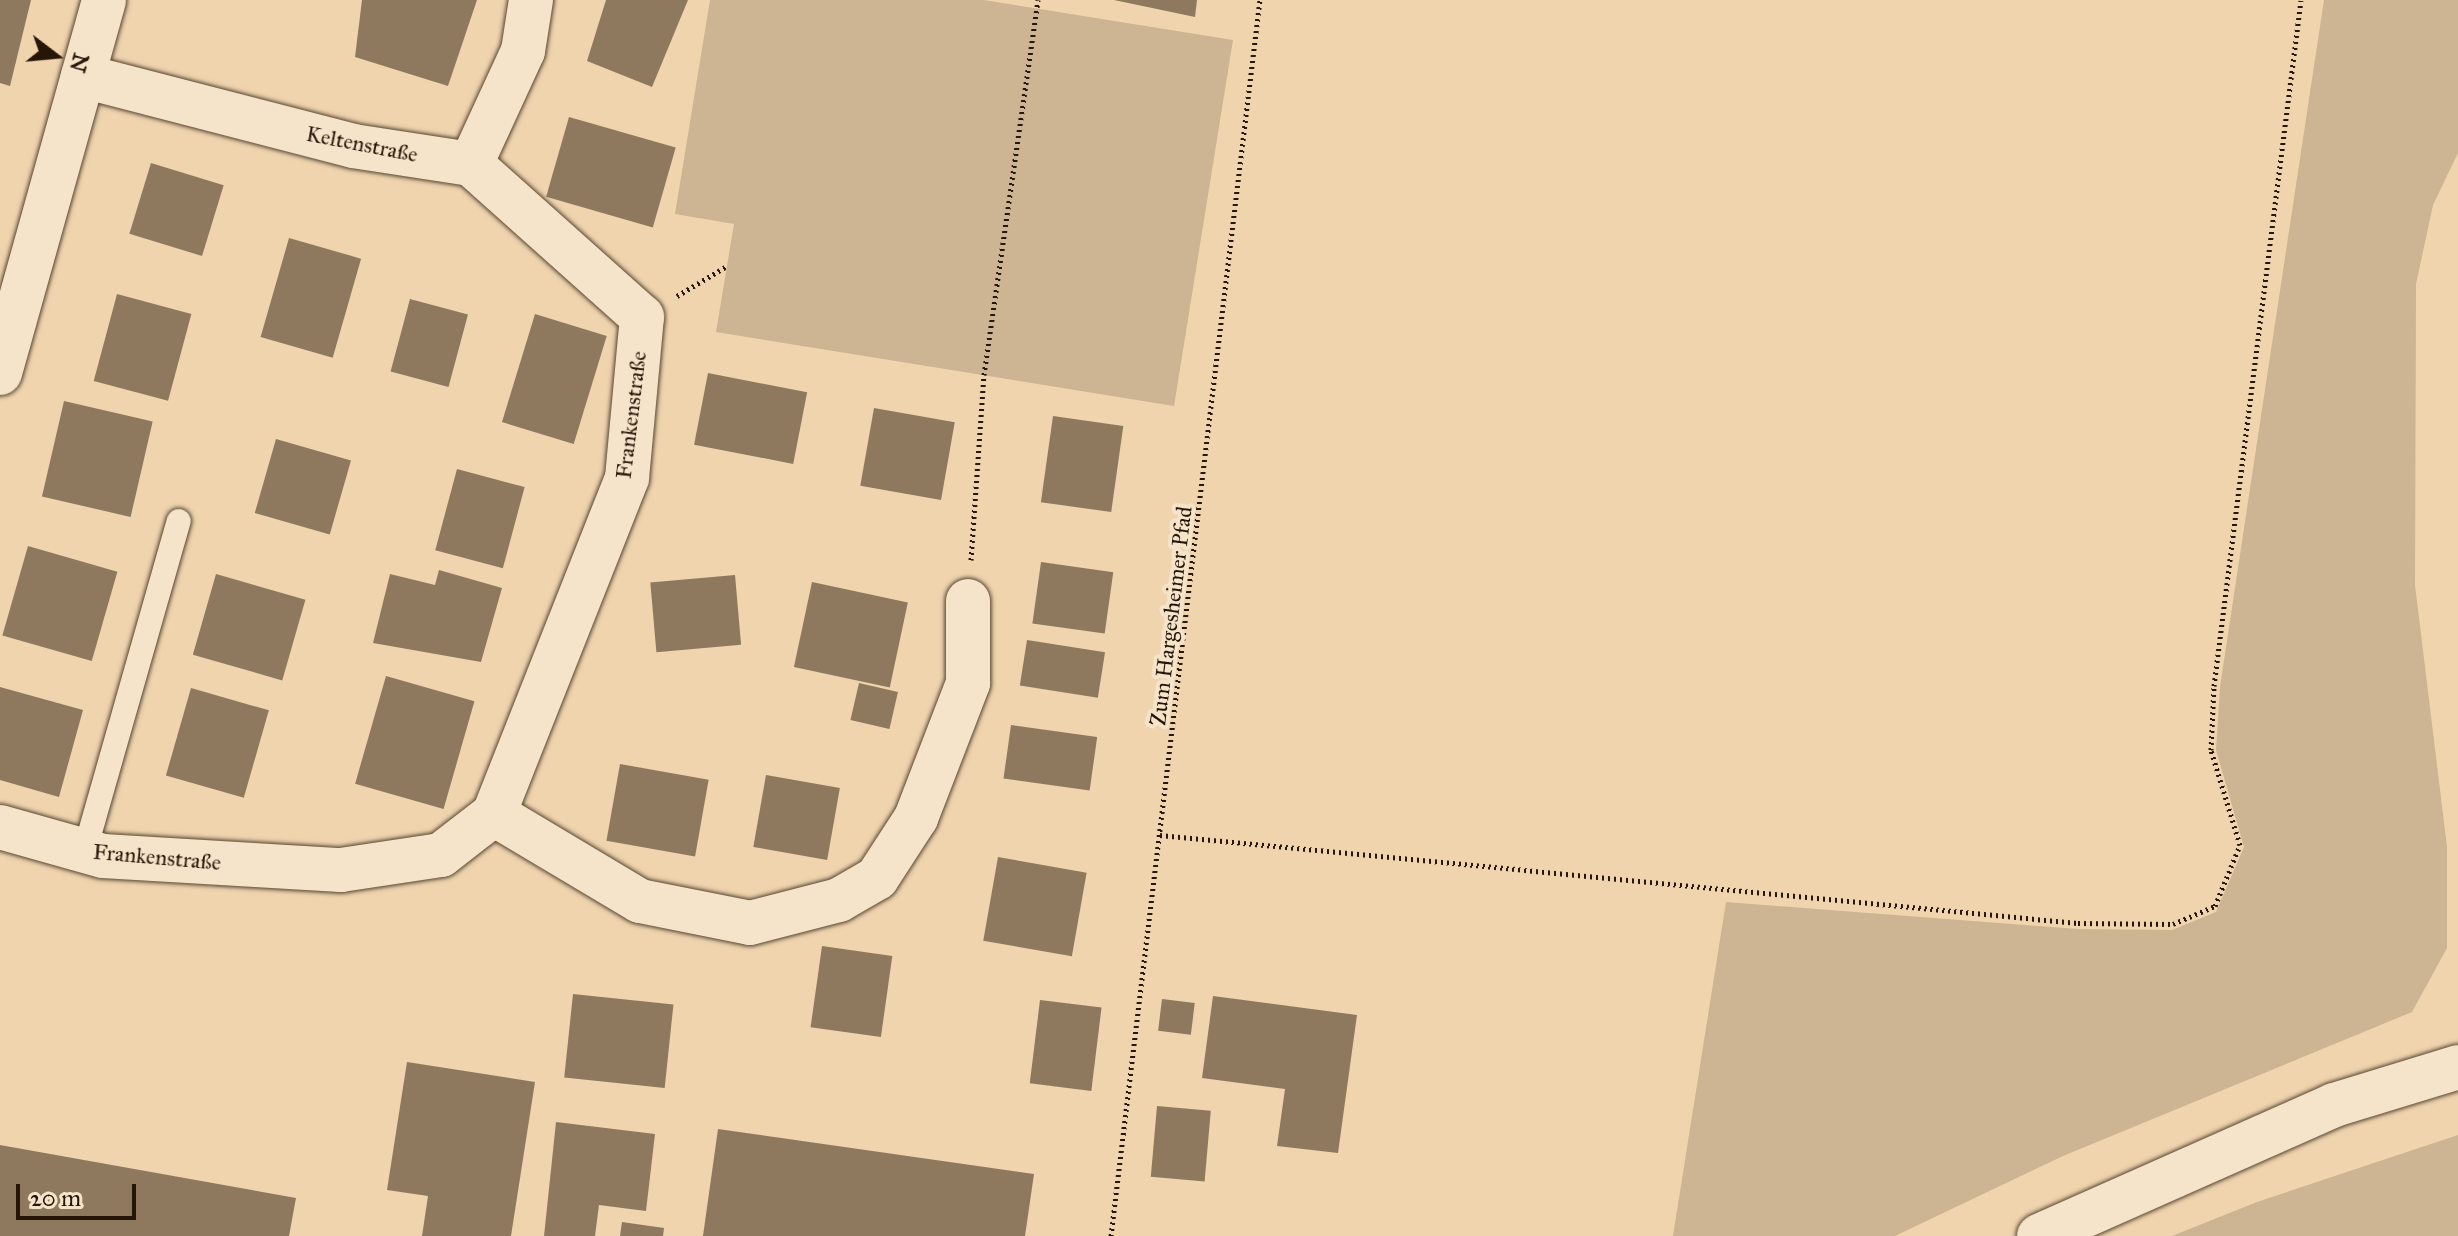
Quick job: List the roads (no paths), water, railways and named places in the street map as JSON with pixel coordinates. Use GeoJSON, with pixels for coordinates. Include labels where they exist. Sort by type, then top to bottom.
{"type":"FeatureCollection","features":[{"type":"Feature","properties":{"kind":"street"},"geometry":{"type":"LineString","coordinates":[[0,373],[104,0]]}},
{"type":"Feature","properties":{"kind":"street"},"geometry":{"type":"LineString","coordinates":[[471,164],[523,51],[531,0]]}},
{"type":"Feature","properties":{"kind":"street","name":"Keltenstraße"},"geometry":{"type":"LineString","coordinates":[[83,76],[353,146],[471,164]]}},
{"type":"Feature","properties":{"kind":"street","name":"Frankenstraße"},"geometry":{"type":"LineString","coordinates":[[0,827],[85,850],[341,870],[441,855],[494,814],[542,708],[627,478],[642,317],[471,164]]}},
{"type":"Feature","properties":{"kind":"street"},"geometry":{"type":"LineString","coordinates":[[494,814],[640,901],[750,923],[839,900],[877,878],[916,818],[968,683],[968,601]]}},
{"type":"Feature","properties":{"kind":"street"},"geometry":{"type":"LineString","coordinates":[[2039,1236],[2334,1105],[2458,1067]]}},
{"type":"Feature","properties":{"kind":"lane"},"geometry":{"type":"LineString","coordinates":[[85,850],[179,521]]}}]}
